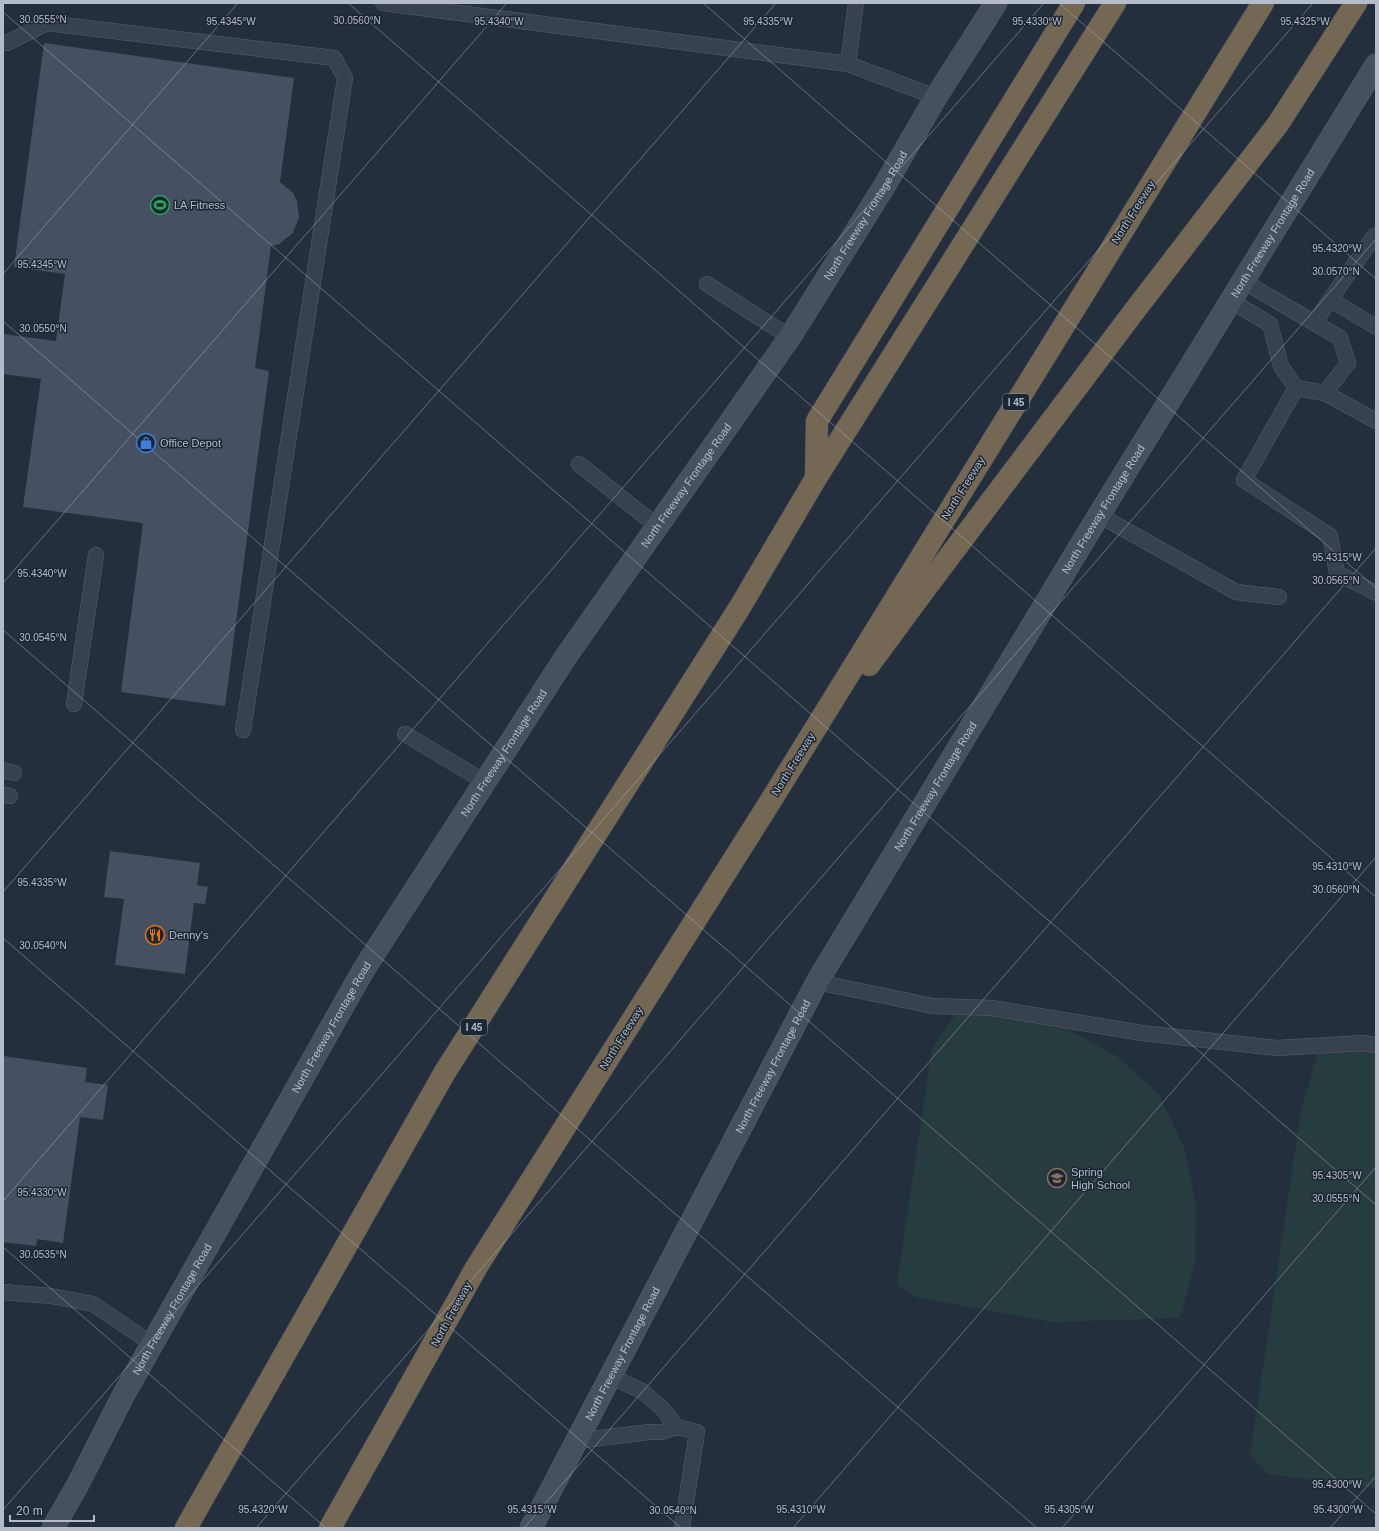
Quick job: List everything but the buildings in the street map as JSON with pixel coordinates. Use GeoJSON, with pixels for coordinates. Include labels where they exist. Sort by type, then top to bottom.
{"type":"FeatureCollection","features":[{"type":"Feature","properties":{"kind":"highway"},"geometry":{"type":"LineString","coordinates":[[816,478],[817,421],[1074,3]]}},
{"type":"Feature","properties":{"kind":"highway","name":"I 45"},"geometry":{"type":"LineString","coordinates":[[186,1528],[445,1072],[740,607],[816,478],[1114,3]]}},
{"type":"Feature","properties":{"kind":"highway","name":"North Freeway"},"geometry":{"type":"LineString","coordinates":[[330,1528],[476,1268],[770,802],[1263,3]]}},
{"type":"Feature","properties":{"kind":"highway"},"geometry":{"type":"LineString","coordinates":[[770,802],[942,566],[1129,318],[1278,124],[1356,3]]}},
{"type":"Feature","properties":{"kind":"main road","name":"North Freeway Frontage Road"},"geometry":{"type":"LineString","coordinates":[[53,1528],[77,1486],[124,1394],[364,970],[565,658],[790,337],[885,185],[936,97],[996,3]]}},
{"type":"Feature","properties":{"kind":"main road","name":"North Freeway Frontage Road"},"geometry":{"type":"LineString","coordinates":[[531,1528],[817,982],[1099,515],[1376,65]]}},
{"type":"Feature","properties":{"kind":"lane"},"geometry":{"type":"LineString","coordinates":[[382,3],[848,64],[936,97]]}},
{"type":"Feature","properties":{"kind":"lane"},"geometry":{"type":"LineString","coordinates":[[848,64],[856,3]]}},
{"type":"Feature","properties":{"kind":"lane"},"geometry":{"type":"LineString","coordinates":[[3,43],[7,43],[46,23],[334,58],[345,78],[243,730]]}},
{"type":"Feature","properties":{"kind":"lane"},"geometry":{"type":"LineString","coordinates":[[1314,323],[1375,235]]}},
{"type":"Feature","properties":{"kind":"lane"},"geometry":{"type":"LineString","coordinates":[[1244,280],[1340,338],[1348,364],[1325,393]]}},
{"type":"Feature","properties":{"kind":"lane"},"geometry":{"type":"LineString","coordinates":[[707,284],[790,337]]}},
{"type":"Feature","properties":{"kind":"lane"},"geometry":{"type":"LineString","coordinates":[[1231,300],[1270,324],[1281,366],[1296,388],[1325,393],[1376,421]]}},
{"type":"Feature","properties":{"kind":"lane"},"geometry":{"type":"LineString","coordinates":[[1331,300],[1376,327]]}},
{"type":"Feature","properties":{"kind":"lane"},"geometry":{"type":"LineString","coordinates":[[1296,388],[1244,480],[1330,536],[1337,573],[1376,593]]}},
{"type":"Feature","properties":{"kind":"lane"},"geometry":{"type":"LineString","coordinates":[[579,464],[658,527]]}},
{"type":"Feature","properties":{"kind":"lane"},"geometry":{"type":"LineString","coordinates":[[1099,515],[1236,592],[1279,597]]}},
{"type":"Feature","properties":{"kind":"lane"},"geometry":{"type":"LineString","coordinates":[[74,704],[96,555]]}},
{"type":"Feature","properties":{"kind":"lane"},"geometry":{"type":"LineString","coordinates":[[405,734],[485,782]]}},
{"type":"Feature","properties":{"kind":"lane"},"geometry":{"type":"LineString","coordinates":[[817,982],[933,1006],[992,1008],[1142,1033],[1245,1045],[1277,1048],[1363,1043],[1376,1045]]}},
{"type":"Feature","properties":{"kind":"lane"},"geometry":{"type":"LineString","coordinates":[[3,1292],[51,1296],[93,1304],[152,1344]]}},
{"type":"Feature","properties":{"kind":"lane"},"geometry":{"type":"LineString","coordinates":[[610,1376],[642,1391],[662,1408],[677,1427]]}},
{"type":"Feature","properties":{"kind":"lane"},"geometry":{"type":"LineString","coordinates":[[576,1442],[648,1432],[662,1432],[677,1427],[697,1432],[682,1528]]}},
{"type":"Feature","properties":{"kind":"green space"},"geometry":{"type":"Polygon","coordinates":[[[955,1015],[1012,1016],[1067,1029],[1117,1056],[1159,1095],[1184,1147],[1196,1204],[1195,1262],[1180,1318],[1053,1322],[915,1297],[897,1284],[932,1049],[955,1015]]]}},
{"type":"Feature","properties":{"kind":"green space"},"geometry":{"type":"Polygon","coordinates":[[[1319,1048],[1376,1048],[1376,1488],[1268,1474],[1250,1455],[1301,1111],[1319,1048]]]}},
{"type":"Feature","properties":{"kind":"place","name":"LA Fitness"},"geometry":{"type":"Point","coordinates":[160,205]}},
{"type":"Feature","properties":{"kind":"place","name":"Office Depot"},"geometry":{"type":"Point","coordinates":[146,443]}},
{"type":"Feature","properties":{"kind":"place","name":"Denny's"},"geometry":{"type":"Point","coordinates":[155,935]}},
{"type":"Feature","properties":{"kind":"place","name":"Spring High School"},"geometry":{"type":"Point","coordinates":[1057,1178]}}]}
